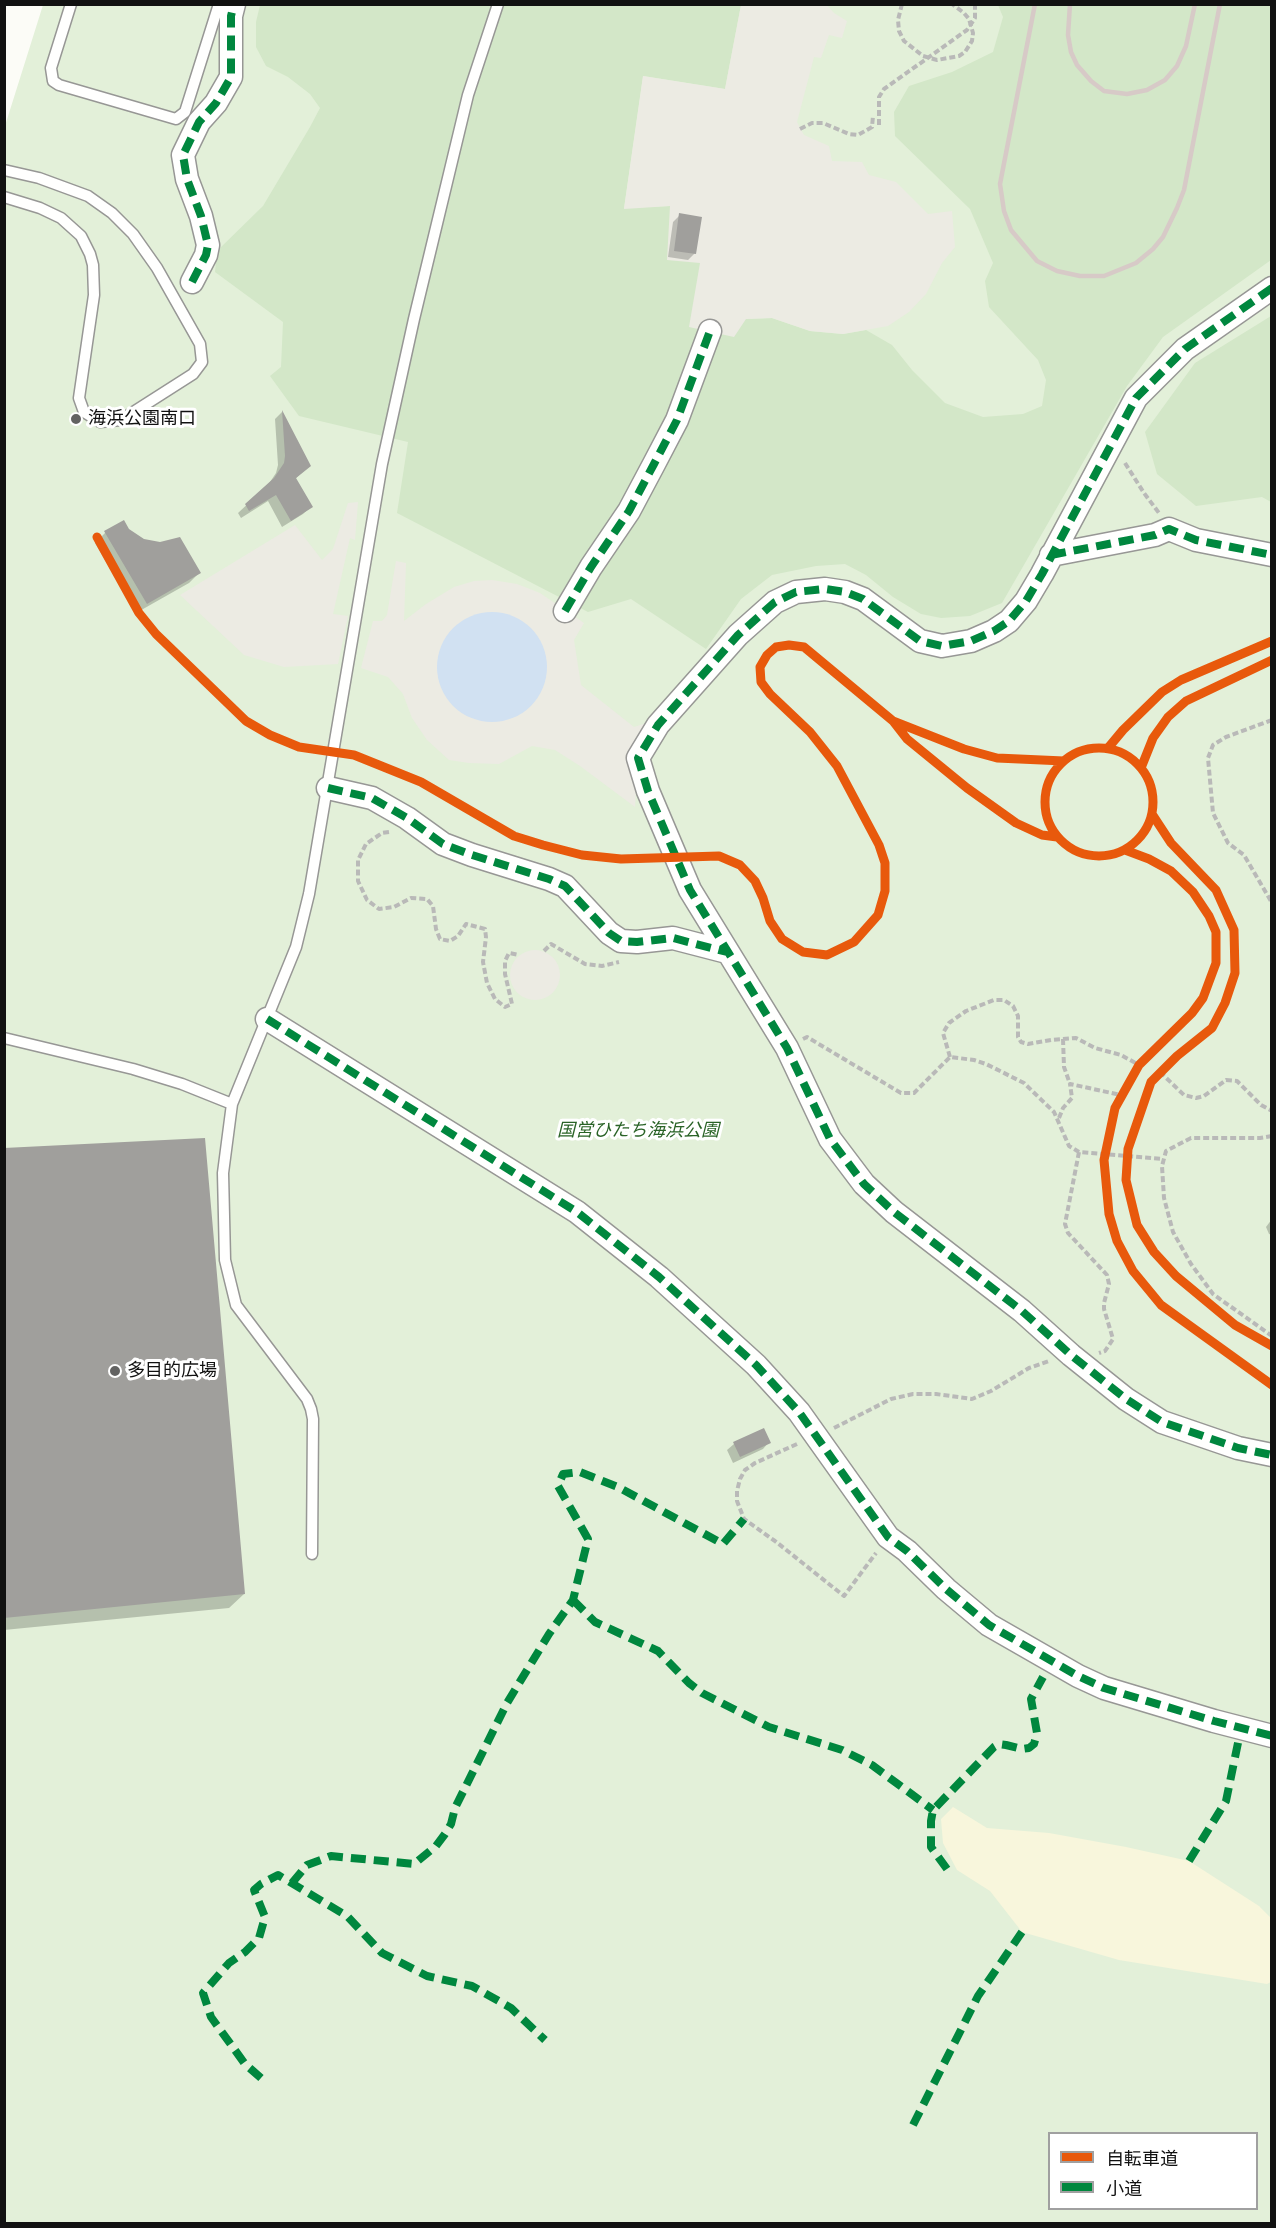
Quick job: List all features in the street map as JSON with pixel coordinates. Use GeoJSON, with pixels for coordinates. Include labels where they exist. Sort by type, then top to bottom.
{"type":"FeatureCollection","features":[{"type":"Feature","properties":{"kind":"street"},"geometry":{"type":"LineString","coordinates":[[192,282],[206,255],[208,245],[201,216],[187,179],[183,155],[199,122],[216,103],[231,77],[231,16],[234,4]]}},
{"type":"Feature","properties":{"kind":"street"},"geometry":{"type":"LineString","coordinates":[[1272,288],[1185,350],[1136,398],[1026,601],[1009,621],[994,631],[971,641],[942,646],[920,641],[863,599],[845,592],[825,589],[796,592],[775,602],[738,635],[670,711],[638,758],[690,890],[787,1048],[830,1139],[864,1184],[894,1212],[1080,1355],[1126,1399],[1162,1422],[1238,1448],[1272,1455]]}},
{"type":"Feature","properties":{"kind":"street"},"geometry":{"type":"LineString","coordinates":[[565,610],[629,511],[677,420],[710,331]]}},
{"type":"Feature","properties":{"kind":"street"},"geometry":{"type":"LineString","coordinates":[[1051,555],[1155,535],[1169,529],[1196,540],[1272,555]]}},
{"type":"Feature","properties":{"kind":"street"},"geometry":{"type":"LineString","coordinates":[[328,788],[372,798],[407,818],[443,844],[565,886],[609,933],[621,941],[637,942],[673,938],[727,952]]}},
{"type":"Feature","properties":{"kind":"street"},"geometry":{"type":"LineString","coordinates":[[267,1018],[577,1212],[659,1277],[756,1365],[799,1412],[888,1537],[907,1551],[946,1589],[990,1625],[1078,1676],[1104,1688],[1202,1718],[1272,1736]]}},
{"type":"Feature","properties":{"kind":"lane"},"geometry":{"type":"LineString","coordinates":[[71,4],[51,68],[53,81],[59,85],[176,119],[185,112],[219,4]]}},
{"type":"Feature","properties":{"kind":"lane"},"geometry":{"type":"LineString","coordinates":[[312,1554],[313,1419],[311,1409],[307,1399],[236,1305],[225,1260],[223,1173],[232,1104],[296,947],[309,894],[385,452],[414,319],[468,95],[498,4]]}},
{"type":"Feature","properties":{"kind":"lane"},"geometry":{"type":"LineString","coordinates":[[4,170],[39,178],[88,196],[112,213],[133,234],[157,268],[200,344],[202,362],[193,374],[122,420],[100,422],[84,412],[80,398],[94,295],[93,264],[90,254],[81,236],[62,218],[40,208],[4,197]]}},
{"type":"Feature","properties":{"kind":"lane"},"geometry":{"type":"LineString","coordinates":[[4,1038],[133,1069],[182,1084],[232,1104]]}},
{"type":"Feature","properties":{"kind":"path"},"geometry":{"type":"LineString","coordinates":[[902,4],[898,20],[899,31],[904,41],[923,56],[937,60],[959,56],[965,52],[972,40],[973,33],[969,19],[951,4]]}},
{"type":"Feature","properties":{"kind":"path"},"geometry":{"type":"LineString","coordinates":[[800,129],[813,123],[823,123],[849,134],[858,135],[869,130],[873,126],[879,97],[884,89],[967,30],[975,18],[975,4]]}},
{"type":"Feature","properties":{"kind":"path"},"geometry":{"type":"LineString","coordinates":[[876,116],[876,125],[879,125]]}},
{"type":"Feature","properties":{"kind":"path"},"geometry":{"type":"LineString","coordinates":[[1112,440],[1144,494],[1169,529]]}},
{"type":"Feature","properties":{"kind":"path"},"geometry":{"type":"LineString","coordinates":[[1272,720],[1226,737],[1213,745],[1208,758],[1213,813],[1228,843],[1244,855],[1272,903]]}},
{"type":"Feature","properties":{"kind":"path"},"geometry":{"type":"LineString","coordinates":[[420,829],[382,833],[366,844],[358,860],[358,881],[367,900],[379,909],[394,907],[411,898],[427,899],[433,906],[436,929],[440,939],[450,941],[458,936],[466,924],[485,929],[483,963],[487,983],[495,999],[505,1007],[512,1004],[505,974],[505,961],[509,953],[519,956]]}},
{"type":"Feature","properties":{"kind":"path"},"geometry":{"type":"LineString","coordinates":[[544,951],[551,944],[585,964],[602,966],[620,962],[637,942]]}},
{"type":"Feature","properties":{"kind":"path"},"geometry":{"type":"LineString","coordinates":[[950,1057],[943,1033],[949,1023],[966,1011],[994,1000],[1004,1000],[1013,1006],[1018,1016],[1018,1037],[1021,1042],[1028,1044],[1063,1039],[1083,1040],[1095,1048],[1121,1055],[1137,1069],[1146,1058]]}},
{"type":"Feature","properties":{"kind":"path"},"geometry":{"type":"LineString","coordinates":[[787,1048],[807,1037],[901,1093],[914,1093],[950,1057]]}},
{"type":"Feature","properties":{"kind":"path"},"geometry":{"type":"LineString","coordinates":[[1058,1119],[1063,1108],[1072,1098],[1070,1083],[1064,1067],[1063,1039]]}},
{"type":"Feature","properties":{"kind":"path"},"geometry":{"type":"LineString","coordinates":[[950,1057],[986,1064],[1024,1083],[1054,1112],[1069,1146],[1081,1152],[1162,1159]]}},
{"type":"Feature","properties":{"kind":"path"},"geometry":{"type":"LineString","coordinates":[[1151,1082],[1169,1064]]}},
{"type":"Feature","properties":{"kind":"path"},"geometry":{"type":"LineString","coordinates":[[1160,1072],[1185,1095],[1196,1098],[1204,1096],[1226,1080],[1237,1081],[1247,1093],[1272,1111]]}},
{"type":"Feature","properties":{"kind":"path"},"geometry":{"type":"LineString","coordinates":[[1070,1083],[1124,1091],[1115,1107]]}},
{"type":"Feature","properties":{"kind":"path"},"geometry":{"type":"LineString","coordinates":[[1272,1136],[1191,1138],[1166,1151],[1162,1159],[1164,1198],[1173,1232],[1191,1264],[1213,1294],[1272,1336]]}},
{"type":"Feature","properties":{"kind":"path"},"geometry":{"type":"LineString","coordinates":[[1104,1160],[1108,1140]]}},
{"type":"Feature","properties":{"kind":"path"},"geometry":{"type":"LineString","coordinates":[[1126,1169],[1128,1149]]}},
{"type":"Feature","properties":{"kind":"path"},"geometry":{"type":"LineString","coordinates":[[825,1433],[891,1399],[913,1394],[936,1394],[972,1399],[991,1391],[1029,1368],[1105,1351],[1113,1339],[1104,1309],[1109,1284],[1107,1275],[1068,1233],[1065,1224],[1081,1152]]}},
{"type":"Feature","properties":{"kind":"path"},"geometry":{"type":"LineString","coordinates":[[1202,1297],[1218,1311]]}},
{"type":"Feature","properties":{"kind":"path"},"geometry":{"type":"LineString","coordinates":[[1253,1335],[1272,1346]]}},
{"type":"Feature","properties":{"kind":"path"},"geometry":{"type":"LineString","coordinates":[[806,1440],[755,1463],[745,1470],[737,1491],[737,1501],[744,1519],[844,1596],[882,1546]]}},
{"type":"Feature","properties":{"kind":"green space","name":"国営ひたち海浜公園"},"geometry":{"type":"Polygon","coordinates":[[[43,5],[1271,5],[1271,2223],[5,2224],[4,129],[43,5]]]}},
{"type":"Feature","properties":{"kind":"green space"},"geometry":{"type":"Polygon","coordinates":[[[260,5],[741,5],[725,89],[643,76],[624,208],[670,206],[700,263],[746,319],[772,318],[810,331],[843,334],[866,330],[892,345],[912,370],[945,403],[983,417],[1023,414],[1042,406],[1046,380],[1038,360],[989,307],[985,281],[993,263],[970,209],[895,136],[894,112],[909,86],[952,72],[993,52],[1003,17],[998,5],[1271,5],[1271,260],[1163,337],[1127,386],[1002,603],[970,616],[941,618],[921,614],[893,597],[866,575],[845,564],[816,566],[772,575],[741,599],[706,649],[631,599],[588,612],[397,513],[408,442],[299,416],[270,376],[281,367],[283,322],[215,272],[217,251],[263,206],[320,108],[310,94],[288,77],[266,66],[256,47],[256,22],[260,5]]]}},
{"type":"Feature","properties":{"kind":"green space"},"geometry":{"type":"Polygon","coordinates":[[[1271,316],[1271,502],[1262,497],[1196,506],[1157,474],[1145,432],[1195,363],[1271,316]]]}},
{"type":"Feature","properties":{"kind":"sand"},"geometry":{"type":"Polygon","coordinates":[[[953,1807],[987,1828],[1049,1833],[1189,1861],[1259,1906],[1271,1918],[1271,1982],[1267,1984],[1119,1960],[1022,1932],[990,1891],[957,1870],[943,1843],[941,1819],[953,1807]]]}},
{"type":"Feature","properties":{"kind":"shaded area"},"geometry":{"type":"Polygon","coordinates":[[[741,5],[827,5],[834,13],[847,21],[842,38],[829,35],[821,58],[814,57],[797,122],[804,135],[829,146],[832,161],[862,162],[869,175],[896,182],[928,214],[952,211],[955,247],[942,263],[926,294],[909,312],[888,326],[843,334],[810,331],[772,318],[746,319],[734,337],[689,327],[700,263],[667,260],[670,206],[624,209],[643,76],[725,89],[741,5]]]}},
{"type":"Feature","properties":{"kind":"shaded area"},"geometry":{"type":"Polygon","coordinates":[[[358,502],[355,540],[350,538],[333,614],[348,616],[338,664],[284,667],[244,655],[180,595],[295,525],[322,560],[333,549],[348,503],[358,502]]]}},
{"type":"Feature","properties":{"kind":"shaded area"},"geometry":{"type":"Polygon","coordinates":[[[396,561],[406,563],[404,621],[454,587],[474,581],[492,580],[517,584],[540,593],[584,623],[574,640],[581,685],[634,727],[653,721],[638,758],[635,807],[555,750],[532,746],[499,764],[469,763],[449,760],[427,740],[412,718],[403,694],[388,677],[361,668],[373,621],[382,621],[387,615],[396,561]]]}},
{"type":"Feature","properties":{"kind":"shaded area"},"geometry":{"type":"Polygon","coordinates":[[[535,950],[553,957],[560,975],[553,993],[535,1000],[517,993],[510,975],[517,957],[535,950]]]}},
{"type":"Feature","properties":{"kind":"water"},"geometry":{"type":"Polygon","coordinates":[[[492,612],[513,616],[531,628],[543,646],[547,667],[543,688],[531,706],[513,718],[492,722],[471,718],[453,706],[441,688],[437,667],[441,646],[453,628],[471,616],[492,612]]]}},
{"type":"Feature","properties":{"kind":"building"},"geometry":{"type":"Polygon","coordinates":[[[679,213],[702,217],[696,254],[674,251],[679,213]]]}},
{"type":"Feature","properties":{"kind":"building"},"geometry":{"type":"Polygon","coordinates":[[[282,410],[311,466],[296,478],[313,507],[291,521],[276,495],[249,511],[245,504],[274,478],[284,463],[282,410]]]}},
{"type":"Feature","properties":{"kind":"building"},"geometry":{"type":"Polygon","coordinates":[[[124,520],[129,529],[144,539],[160,542],[180,537],[201,573],[147,604],[104,531],[124,520]]]}},
{"type":"Feature","properties":{"kind":"building","name":"多目的広場"},"geometry":{"type":"Polygon","coordinates":[[[205,1138],[245,1594],[4,1618],[4,1148],[205,1138]]]}},
{"type":"Feature","properties":{"kind":"building"},"geometry":{"type":"Polygon","coordinates":[[[764,1428],[771,1443],[740,1457],[733,1442],[764,1428]]]}},
{"type":"Feature","properties":{"kind":"railway"},"geometry":{"type":"LineString","coordinates":[[1035,4],[1000,184],[1004,211],[1011,230],[1037,261],[1057,271],[1080,276],[1104,276],[1136,263],[1163,237],[1184,190],[1220,4]]}},
{"type":"Feature","properties":{"kind":"railway"},"geometry":{"type":"LineString","coordinates":[[1070,4],[1068,35],[1071,52],[1077,65],[1091,81],[1104,91],[1127,94],[1147,90],[1165,80],[1177,66],[1186,46],[1195,4]]}},
{"type":"Feature","properties":{"kind":"marked path"},"geometry":{"type":"LineString","coordinates":[[192,282],[206,255],[208,245],[201,216],[187,179],[183,155],[199,122],[216,103],[231,77],[231,16],[234,4]]}},
{"type":"Feature","properties":{"kind":"marked path"},"geometry":{"type":"LineString","coordinates":[[1272,288],[1185,349],[1136,398],[1042,574],[1026,601],[1009,621],[994,631],[971,641],[942,646],[920,641],[863,599],[845,592],[825,589],[796,592],[775,602],[738,635],[658,725],[638,758],[648,791],[690,890],[787,1048],[830,1139],[864,1184],[894,1212],[1022,1311],[1071,1355],[1126,1399],[1162,1422],[1238,1448],[1272,1455]]}},
{"type":"Feature","properties":{"kind":"marked path"},"geometry":{"type":"LineString","coordinates":[[565,611],[591,567],[629,511],[677,420],[710,331]]}},
{"type":"Feature","properties":{"kind":"marked path"},"geometry":{"type":"LineString","coordinates":[[1051,555],[1155,535],[1169,529],[1196,540],[1272,555]]}},
{"type":"Feature","properties":{"kind":"marked path"},"geometry":{"type":"LineString","coordinates":[[328,788],[372,798],[407,818],[443,844],[565,886],[609,933],[621,941],[637,942],[673,938],[727,952]]}},
{"type":"Feature","properties":{"kind":"marked path"},"geometry":{"type":"LineString","coordinates":[[267,1019],[577,1212],[659,1277],[756,1365],[799,1412],[888,1537],[907,1551],[946,1589],[989,1625],[1078,1676],[1104,1688],[1272,1736]]}},
{"type":"Feature","properties":{"kind":"marked path"},"geometry":{"type":"LineString","coordinates":[[292,1883],[307,1865],[331,1856],[414,1864],[436,1846],[445,1834],[451,1824],[455,1808],[507,1703],[549,1634],[573,1600],[588,1539],[558,1486],[563,1474],[580,1472],[618,1487],[723,1544],[744,1519]]}},
{"type":"Feature","properties":{"kind":"marked path"},"geometry":{"type":"LineString","coordinates":[[573,1600],[595,1622],[658,1651],[702,1693],[769,1727],[842,1750],[872,1765],[933,1810]]}},
{"type":"Feature","properties":{"kind":"marked path"},"geometry":{"type":"LineString","coordinates":[[947,1869],[931,1847],[933,1810],[994,1747],[999,1744],[1022,1749],[1034,1744],[1037,1733],[1031,1699],[1043,1677]]}},
{"type":"Feature","properties":{"kind":"marked path"},"geometry":{"type":"LineString","coordinates":[[1189,1861],[1226,1801],[1239,1738]]}},
{"type":"Feature","properties":{"kind":"marked path"},"geometry":{"type":"LineString","coordinates":[[261,2078],[245,2064],[211,2017],[203,1993],[229,1963],[259,1938],[265,1917],[254,1890],[278,1875],[347,1916],[382,1953],[427,1976],[472,1986],[511,2008],[545,2040]]}},
{"type":"Feature","properties":{"kind":"marked path"},"geometry":{"type":"LineString","coordinates":[[913,2125],[978,1996],[1022,1932]]}},
{"type":"Feature","properties":{"kind":"cycle path"},"geometry":{"type":"LineString","coordinates":[[97,537],[139,613],[156,634],[246,721],[270,735],[299,747],[354,755],[421,782],[514,836],[543,845],[582,855],[621,859],[719,856],[740,865],[755,881],[770,921],[782,939],[803,952],[827,955],[854,942],[878,915],[885,891],[885,863],[879,845],[837,766],[810,732],[770,694],[761,682],[760,667],[767,655],[776,647],[789,645],[804,647],[893,721],[964,749],[997,758],[1064,761]]}},
{"type":"Feature","properties":{"kind":"cycle path"},"geometry":{"type":"LineString","coordinates":[[1108,748],[1162,692],[1181,680],[1272,641]]}},
{"type":"Feature","properties":{"kind":"cycle path"},"geometry":{"type":"LineString","coordinates":[[1141,768],[1153,738],[1168,717],[1186,701],[1272,660]]}},
{"type":"Feature","properties":{"kind":"cycle path"},"geometry":{"type":"LineString","coordinates":[[893,721],[907,739],[967,788],[1016,823],[1042,835],[1057,837]]}},
{"type":"Feature","properties":{"kind":"cycle path"},"geometry":{"type":"LineString","coordinates":[[1099,748],[1120,752],[1137,764],[1149,781],[1153,802],[1149,823],[1137,840],[1120,852],[1099,856],[1078,852],[1061,840],[1049,823],[1045,802],[1049,781],[1061,764],[1078,752],[1099,748]]}},
{"type":"Feature","properties":{"kind":"cycle path"},"geometry":{"type":"LineString","coordinates":[[1152,814],[1171,843],[1216,890],[1234,930],[1235,973],[1225,1003],[1212,1028],[1177,1056],[1151,1082],[1128,1149],[1126,1180],[1137,1225],[1154,1252],[1176,1276],[1235,1325],[1272,1346]]}},
{"type":"Feature","properties":{"kind":"cycle path"},"geometry":{"type":"LineString","coordinates":[[1125,850],[1171,871],[1193,892],[1209,916],[1216,932],[1216,963],[1203,998],[1192,1013],[1139,1065],[1115,1108],[1104,1160],[1109,1214],[1117,1241],[1133,1271],[1161,1305],[1272,1385]]}},
{"type":"Feature","properties":{"kind":"place","name":"海浜公園南口"},"geometry":{"type":"Point","coordinates":[76,419]}},
{"type":"Feature","properties":{"kind":"place","name":"多目的広場"},"geometry":{"type":"Point","coordinates":[115,1371]}}]}
